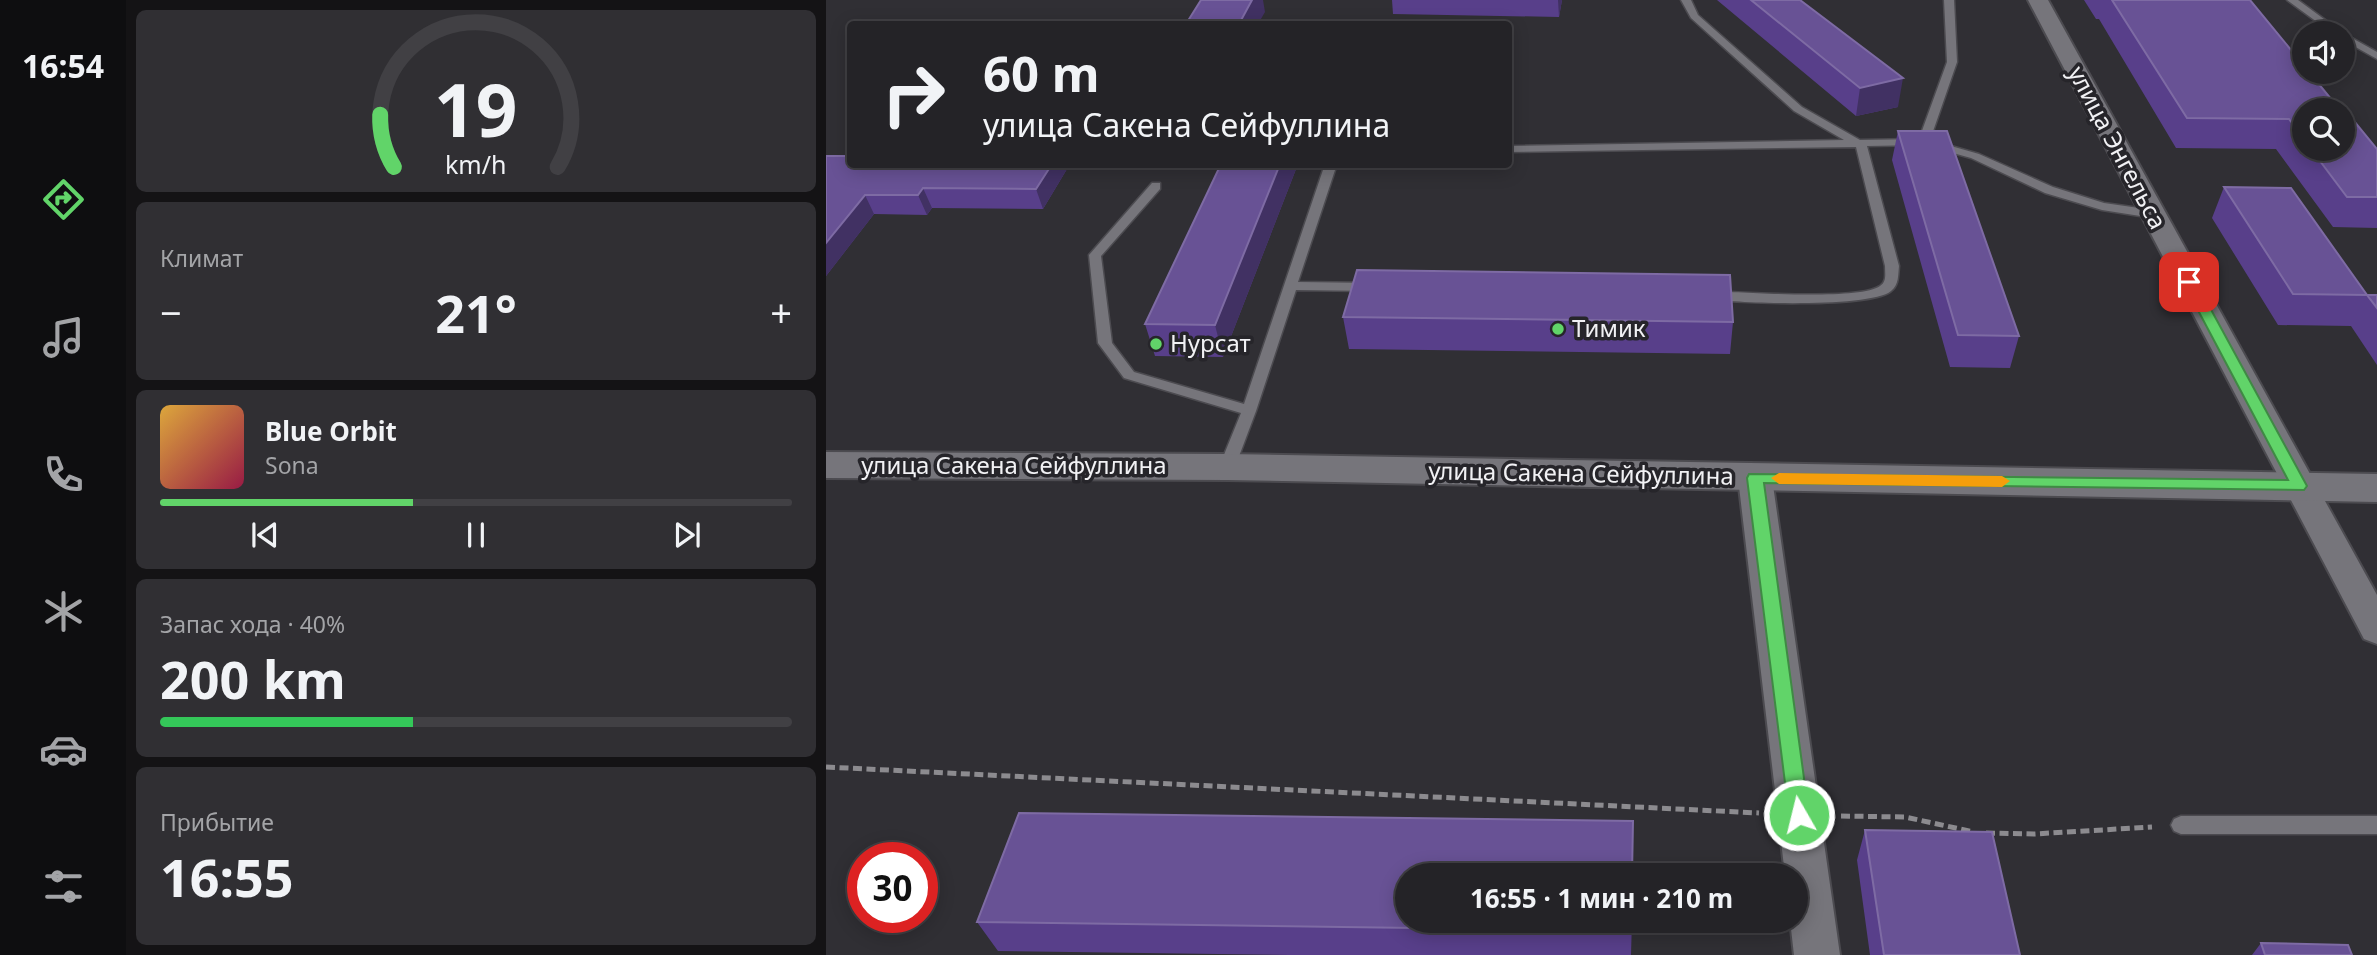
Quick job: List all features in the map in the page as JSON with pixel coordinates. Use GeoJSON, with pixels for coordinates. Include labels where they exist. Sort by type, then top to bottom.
{"type":"FeatureCollection","features":[{"type":"Feature","properties":{"kind":"street","name":"улица Энгельса"},"geometry":{"type":"LineString","coordinates":[[2038,0],[2377,629]]}},
{"type":"Feature","properties":{"kind":"street","name":"улица Сакена Сейфуллина"},"geometry":{"type":"LineString","coordinates":[[826,465],[1227,467],[2377,488]]}},
{"type":"Feature","properties":{"kind":"street"},"geometry":{"type":"LineString","coordinates":[[1755,478],[1817,955]]}},
{"type":"Feature","properties":{"kind":"lane"},"geometry":{"type":"LineString","coordinates":[[1686,0],[1694,16],[1798,109],[1861,145],[1892,266],[1891,282],[1884,291],[1869,295],[1832,298],[1693,295]]}},
{"type":"Feature","properties":{"kind":"lane"},"geometry":{"type":"LineString","coordinates":[[1924,142],[1952,62],[1949,0]]}},
{"type":"Feature","properties":{"kind":"lane"},"geometry":{"type":"LineString","coordinates":[[2291,0],[2321,21]]}},
{"type":"Feature","properties":{"kind":"lane"},"geometry":{"type":"LineString","coordinates":[[2355,43],[2377,56]]}},
{"type":"Feature","properties":{"kind":"lane"},"geometry":{"type":"LineString","coordinates":[[1512,149],[1924,142],[1975,156],[2049,190],[2102,206],[2153,214]]}},
{"type":"Feature","properties":{"kind":"lane"},"geometry":{"type":"LineString","coordinates":[[1227,467],[1249,411],[1330,168]]}},
{"type":"Feature","properties":{"kind":"lane"},"geometry":{"type":"LineString","coordinates":[[1156,186],[1095,255],[1105,342],[1129,375],[1249,411]]}},
{"type":"Feature","properties":{"kind":"lane"},"geometry":{"type":"LineString","coordinates":[[1291,286],[1388,288]]}},
{"type":"Feature","properties":{"kind":"lane"},"geometry":{"type":"LineString","coordinates":[[2181,825],[2377,825]]}},
{"type":"Feature","properties":{"kind":"path"},"geometry":{"type":"LineString","coordinates":[[826,767],[1799,815],[1905,817],[1976,833],[2034,834],[2181,825]]}},
{"type":"Feature","properties":{"kind":"building"},"geometry":{"type":"Polygon","coordinates":[[[1201,0],[1252,0],[1241,21],[1188,21],[1201,0]]]}},
{"type":"Feature","properties":{"kind":"building"},"geometry":{"type":"Polygon","coordinates":[[[1751,0],[1800,0],[1903,78],[1860,88],[1751,0]]]}},
{"type":"Feature","properties":{"kind":"building"},"geometry":{"type":"Polygon","coordinates":[[[2112,0],[2250,0],[2292,51],[2292,84],[2319,84],[2330,98],[2292,98],[2292,123],[2289,119],[2187,118],[2112,0]]]}},
{"type":"Feature","properties":{"kind":"building"},"geometry":{"type":"Polygon","coordinates":[[[2355,122],[2377,149],[2377,197],[2347,197],[2320,161],[2355,161],[2355,122]]]}},
{"type":"Feature","properties":{"kind":"building"},"geometry":{"type":"Polygon","coordinates":[[[1898,131],[1947,131],[2019,336],[1958,335],[1898,131]]]}},
{"type":"Feature","properties":{"kind":"building"},"geometry":{"type":"Polygon","coordinates":[[[826,156],[847,156],[847,168],[1049,168],[1036,189],[923,188],[918,195],[865,195],[826,243],[826,156]]]}},
{"type":"Feature","properties":{"kind":"building"},"geometry":{"type":"Polygon","coordinates":[[[1219,168],[1278,168],[1215,325],[1145,324],[1219,168]]]}},
{"type":"Feature","properties":{"kind":"building"},"geometry":{"type":"Polygon","coordinates":[[[2224,187],[2291,188],[2367,295],[2293,294],[2224,187]]]}},
{"type":"Feature","properties":{"kind":"building"},"geometry":{"type":"Polygon","coordinates":[[[1357,270],[1730,275],[1733,322],[1343,317],[1357,270]]]}},
{"type":"Feature","properties":{"kind":"building"},"geometry":{"type":"Polygon","coordinates":[[[2367,295],[2377,295],[2377,308],[2367,295]]]}},
{"type":"Feature","properties":{"kind":"building"},"geometry":{"type":"Polygon","coordinates":[[[1019,813],[1633,821],[1632,863],[1395,863],[1395,928],[977,922],[1019,813]]]}},
{"type":"Feature","properties":{"kind":"building"},"geometry":{"type":"Polygon","coordinates":[[[1865,830],[1992,832],[2020,955],[1884,955],[1865,830]]]}},
{"type":"Feature","properties":{"kind":"building"},"geometry":{"type":"Polygon","coordinates":[[[2261,943],[2348,945],[2352,955],[2265,955],[2261,943]]]}},
{"type":"Feature","properties":{"kind":"slow traffic"},"geometry":{"type":"LineString","coordinates":[[1779,478],[2002,481]]}},
{"type":"Feature","properties":{"kind":"place","name":"Тимик"},"geometry":{"type":"Point","coordinates":[1558,329]}},
{"type":"Feature","properties":{"kind":"place","name":"Нурсат"},"geometry":{"type":"Point","coordinates":[1156,344]}},
{"type":"Feature","properties":{"kind":"route"},"geometry":{"type":"LineString","coordinates":[[1799,815],[1755,478],[2299,486],[2189,282]]}}]}
